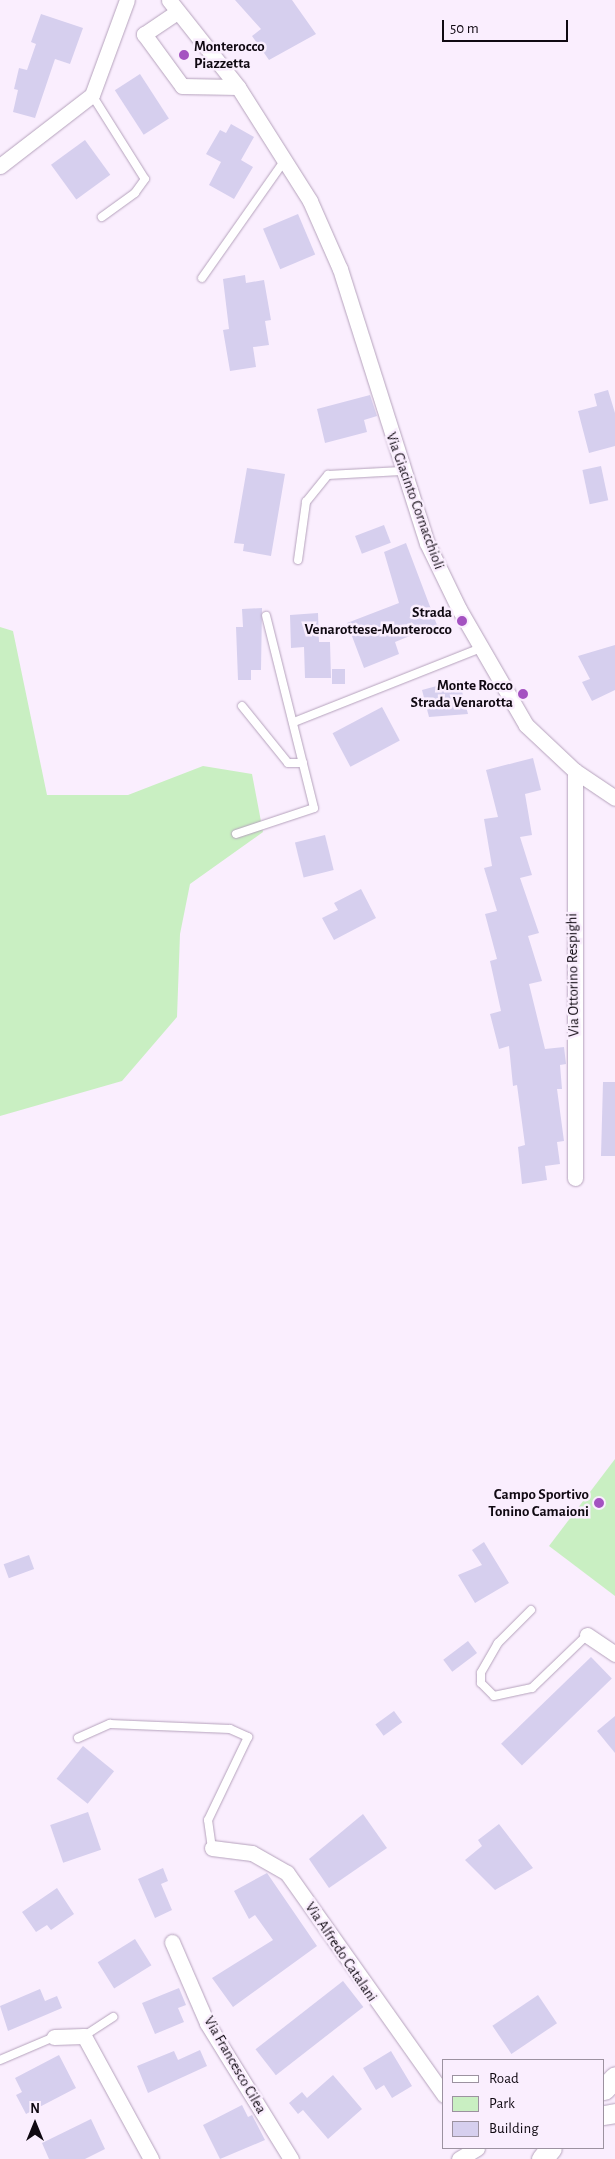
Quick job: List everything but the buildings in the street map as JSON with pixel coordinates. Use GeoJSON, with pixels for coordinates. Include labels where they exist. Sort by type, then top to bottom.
{"type":"FeatureCollection","features":[{"type":"Feature","properties":{"kind":"main road"},"geometry":{"type":"LineString","coordinates":[[605,2088],[615,2077]]}},
{"type":"Feature","properties":{"kind":"main road"},"geometry":{"type":"LineString","coordinates":[[542,2159],[550,2149]]}},
{"type":"Feature","properties":{"kind":"street"},"geometry":{"type":"LineString","coordinates":[[0,166],[92,95],[127,0]]}},
{"type":"Feature","properties":{"kind":"street"},"geometry":{"type":"LineString","coordinates":[[173,6],[144,34],[182,86],[238,87]]}},
{"type":"Feature","properties":{"kind":"street","name":"Via Giacinto Cornacchioli"},"geometry":{"type":"LineString","coordinates":[[173,6],[238,87],[310,201],[340,269],[401,470],[427,543],[481,648],[526,725],[575,771],[615,798]]}},
{"type":"Feature","properties":{"kind":"street","name":"Via Ottorino Respighi"},"geometry":{"type":"LineString","coordinates":[[575,771],[575,1178]]}},
{"type":"Feature","properties":{"kind":"street"},"geometry":{"type":"LineString","coordinates":[[587,1635],[615,1654]]}},
{"type":"Feature","properties":{"kind":"street","name":"Via Alfredo Catalani"},"geometry":{"type":"LineString","coordinates":[[212,1848],[252,1853],[287,1873],[442,2093]]}},
{"type":"Feature","properties":{"kind":"street","name":"Via Francesco Cilea"},"geometry":{"type":"LineString","coordinates":[[172,1942],[207,2022],[291,2159]]}},
{"type":"Feature","properties":{"kind":"street"},"geometry":{"type":"LineString","coordinates":[[54,2036],[84,2036],[151,2159]]}},
{"type":"Feature","properties":{"kind":"street"},"geometry":{"type":"LineString","coordinates":[[605,2116],[615,2124]]}},
{"type":"Feature","properties":{"kind":"street"},"geometry":{"type":"LineString","coordinates":[[458,2159],[475,2149]]}},
{"type":"Feature","properties":{"kind":"lane"},"geometry":{"type":"LineString","coordinates":[[92,95],[145,179],[135,193],[102,217]]}},
{"type":"Feature","properties":{"kind":"lane"},"geometry":{"type":"LineString","coordinates":[[202,278],[285,160]]}},
{"type":"Feature","properties":{"kind":"lane"},"geometry":{"type":"LineString","coordinates":[[298,560],[306,502],[328,475],[401,470]]}},
{"type":"Feature","properties":{"kind":"lane"},"geometry":{"type":"LineString","coordinates":[[236,834],[314,808],[266,616]]}},
{"type":"Feature","properties":{"kind":"lane"},"geometry":{"type":"LineString","coordinates":[[294,722],[481,648]]}},
{"type":"Feature","properties":{"kind":"lane"},"geometry":{"type":"LineString","coordinates":[[242,706],[288,764],[303,764]]}},
{"type":"Feature","properties":{"kind":"lane"},"geometry":{"type":"LineString","coordinates":[[531,1610],[498,1643],[481,1673],[481,1683],[494,1696],[532,1688],[587,1635]]}},
{"type":"Feature","properties":{"kind":"lane"},"geometry":{"type":"LineString","coordinates":[[78,1738],[110,1724],[230,1729],[248,1737],[208,1820],[212,1848]]}},
{"type":"Feature","properties":{"kind":"lane"},"geometry":{"type":"LineString","coordinates":[[84,2036],[113,2017]]}},
{"type":"Feature","properties":{"kind":"lane"},"geometry":{"type":"LineString","coordinates":[[0,2060],[54,2036]]}},
{"type":"Feature","properties":{"kind":"green space"},"geometry":{"type":"Polygon","coordinates":[[[0,627],[13,631],[47,795],[128,795],[203,766],[252,774],[263,832],[190,884],[180,934],[177,1017],[122,1081],[0,1116],[0,627]]]}},
{"type":"Feature","properties":{"kind":"green space","name":"Campo Sportivo Tonino Camaioni"},"geometry":{"type":"Polygon","coordinates":[[[615,1459],[615,1596],[549,1546],[615,1459]]]}},
{"type":"Feature","properties":{"kind":"place","name":"Monterocco Piazzetta"},"geometry":{"type":"Point","coordinates":[184,55]}},
{"type":"Feature","properties":{"kind":"place","name":"Strada Venarottese-Monterocco"},"geometry":{"type":"Point","coordinates":[462,621]}},
{"type":"Feature","properties":{"kind":"place","name":"Monte Rocco Strada Venarotta"},"geometry":{"type":"Point","coordinates":[523,694]}},
{"type":"Feature","properties":{"kind":"place","name":"Campo Sportivo Tonino Camaioni"},"geometry":{"type":"Point","coordinates":[599,1503]}}]}
